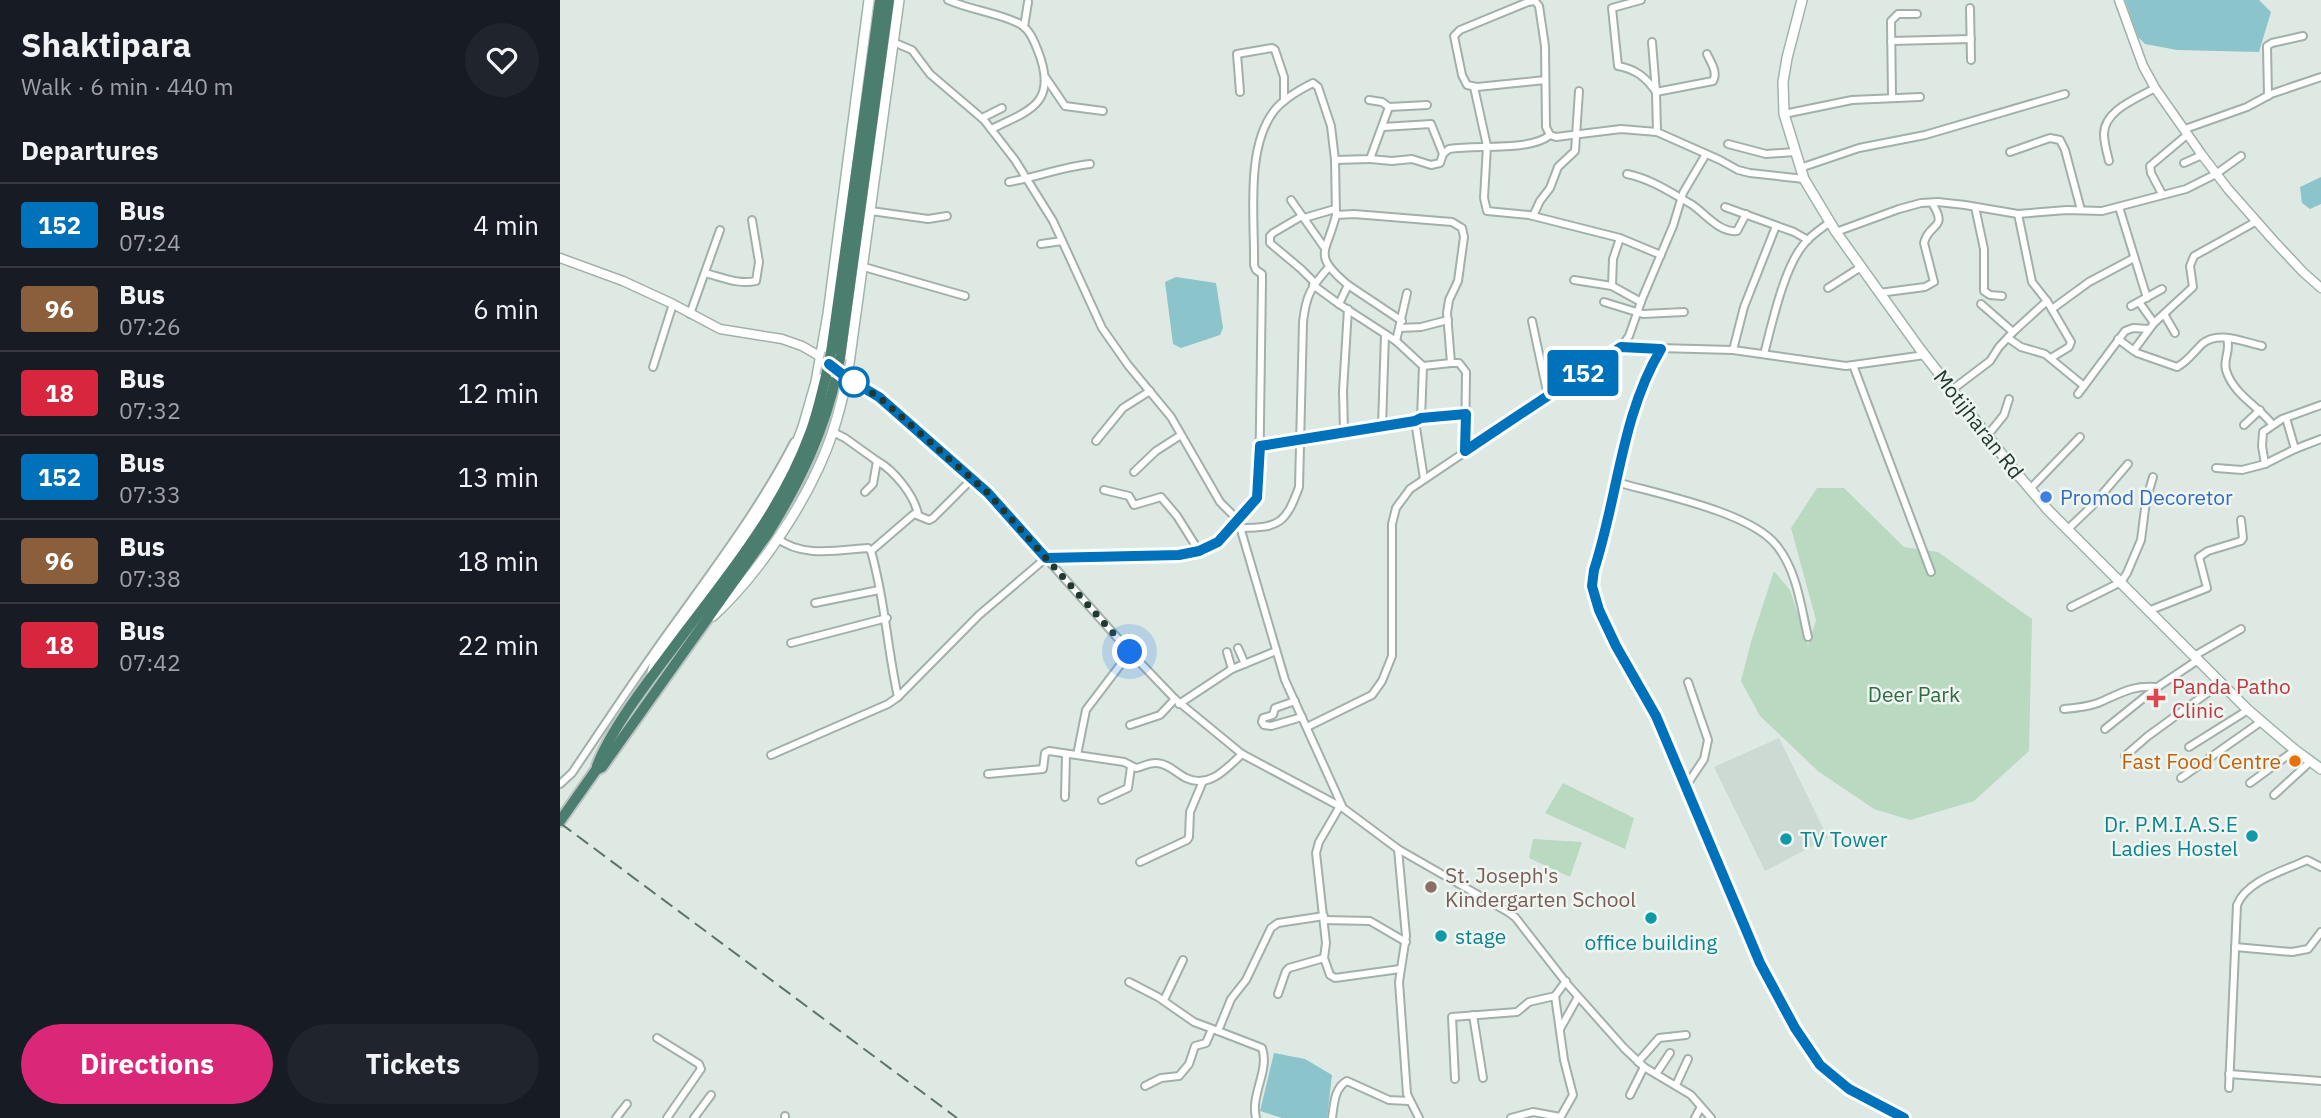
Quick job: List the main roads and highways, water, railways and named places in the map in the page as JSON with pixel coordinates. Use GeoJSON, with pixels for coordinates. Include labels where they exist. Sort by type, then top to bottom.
{"type":"FeatureCollection","features":[{"type":"Feature","properties":{"kind":"highway"},"geometry":{"type":"LineString","coordinates":[[869,114],[880,0]]}},
{"type":"Feature","properties":{"kind":"highway"},"geometry":{"type":"LineString","coordinates":[[596,770],[602,767],[769,532],[811,432],[830,362],[889,0]]}},
{"type":"Feature","properties":{"kind":"highway"},"geometry":{"type":"LineString","coordinates":[[560,821],[596,770],[617,728],[650,679],[790,486]]}},
{"type":"Feature","properties":{"kind":"main road"},"geometry":{"type":"LineString","coordinates":[[650,679],[662,649],[733,553],[775,490],[800,436],[821,357],[869,0]]}},
{"type":"Feature","properties":{"kind":"main road"},"geometry":{"type":"LineString","coordinates":[[699,629],[743,586],[777,538],[808,488],[833,432],[847,378],[864,267],[899,0]]}},
{"type":"Feature","properties":{"kind":"main road","name":"Motijharan Rd"},"geometry":{"type":"LineString","coordinates":[[1802,0],[1783,82],[1784,114],[1804,179],[1836,232],[1925,355],[2030,489],[2248,710],[2321,768]]}},
{"type":"Feature","properties":{"kind":"water"},"geometry":{"type":"Polygon","coordinates":[[[2125,0],[2259,0],[2271,12],[2259,52],[2177,50],[2145,44],[2138,37],[2125,0]]]}},
{"type":"Feature","properties":{"kind":"water"},"geometry":{"type":"Polygon","coordinates":[[[2321,177],[2321,204],[2310,209],[2302,203],[2300,187],[2321,177]]]}},
{"type":"Feature","properties":{"kind":"water"},"geometry":{"type":"Polygon","coordinates":[[[1176,277],[1216,283],[1223,328],[1220,335],[1181,348],[1173,344],[1165,282],[1176,277]]]}},
{"type":"Feature","properties":{"kind":"water"},"geometry":{"type":"Polygon","coordinates":[[[1274,1053],[1305,1059],[1332,1075],[1327,1118],[1282,1118],[1260,1111],[1274,1053]]]}},
{"type":"Feature","properties":{"kind":"railway"},"geometry":{"type":"LineString","coordinates":[[560,823],[957,1118]]}},
{"type":"Feature","properties":{"kind":"place","name":"Promod Decoretor"},"geometry":{"type":"Point","coordinates":[2046,497]}},
{"type":"Feature","properties":{"kind":"place","name":"Panda Patho Clinic"},"geometry":{"type":"Point","coordinates":[2156,698]}},
{"type":"Feature","properties":{"kind":"place","name":"Fast Food Centre"},"geometry":{"type":"Point","coordinates":[2295,761]}},
{"type":"Feature","properties":{"kind":"place","name":"Dr. P.M.I.A.S.E Ladies Hostel"},"geometry":{"type":"Point","coordinates":[2252,836]}},
{"type":"Feature","properties":{"kind":"place","name":"TV Tower"},"geometry":{"type":"Point","coordinates":[1786,839]}},
{"type":"Feature","properties":{"kind":"place","name":"St. Joseph's Kindergarten School"},"geometry":{"type":"Point","coordinates":[1431,887]}},
{"type":"Feature","properties":{"kind":"place","name":"office building"},"geometry":{"type":"Point","coordinates":[1651,918]}},
{"type":"Feature","properties":{"kind":"place","name":"stage"},"geometry":{"type":"Point","coordinates":[1441,936]}},
{"type":"Feature","properties":{"kind":"park label","name":"Deer Park"},"geometry":{"type":"Point","coordinates":[1914,694]}}]}
